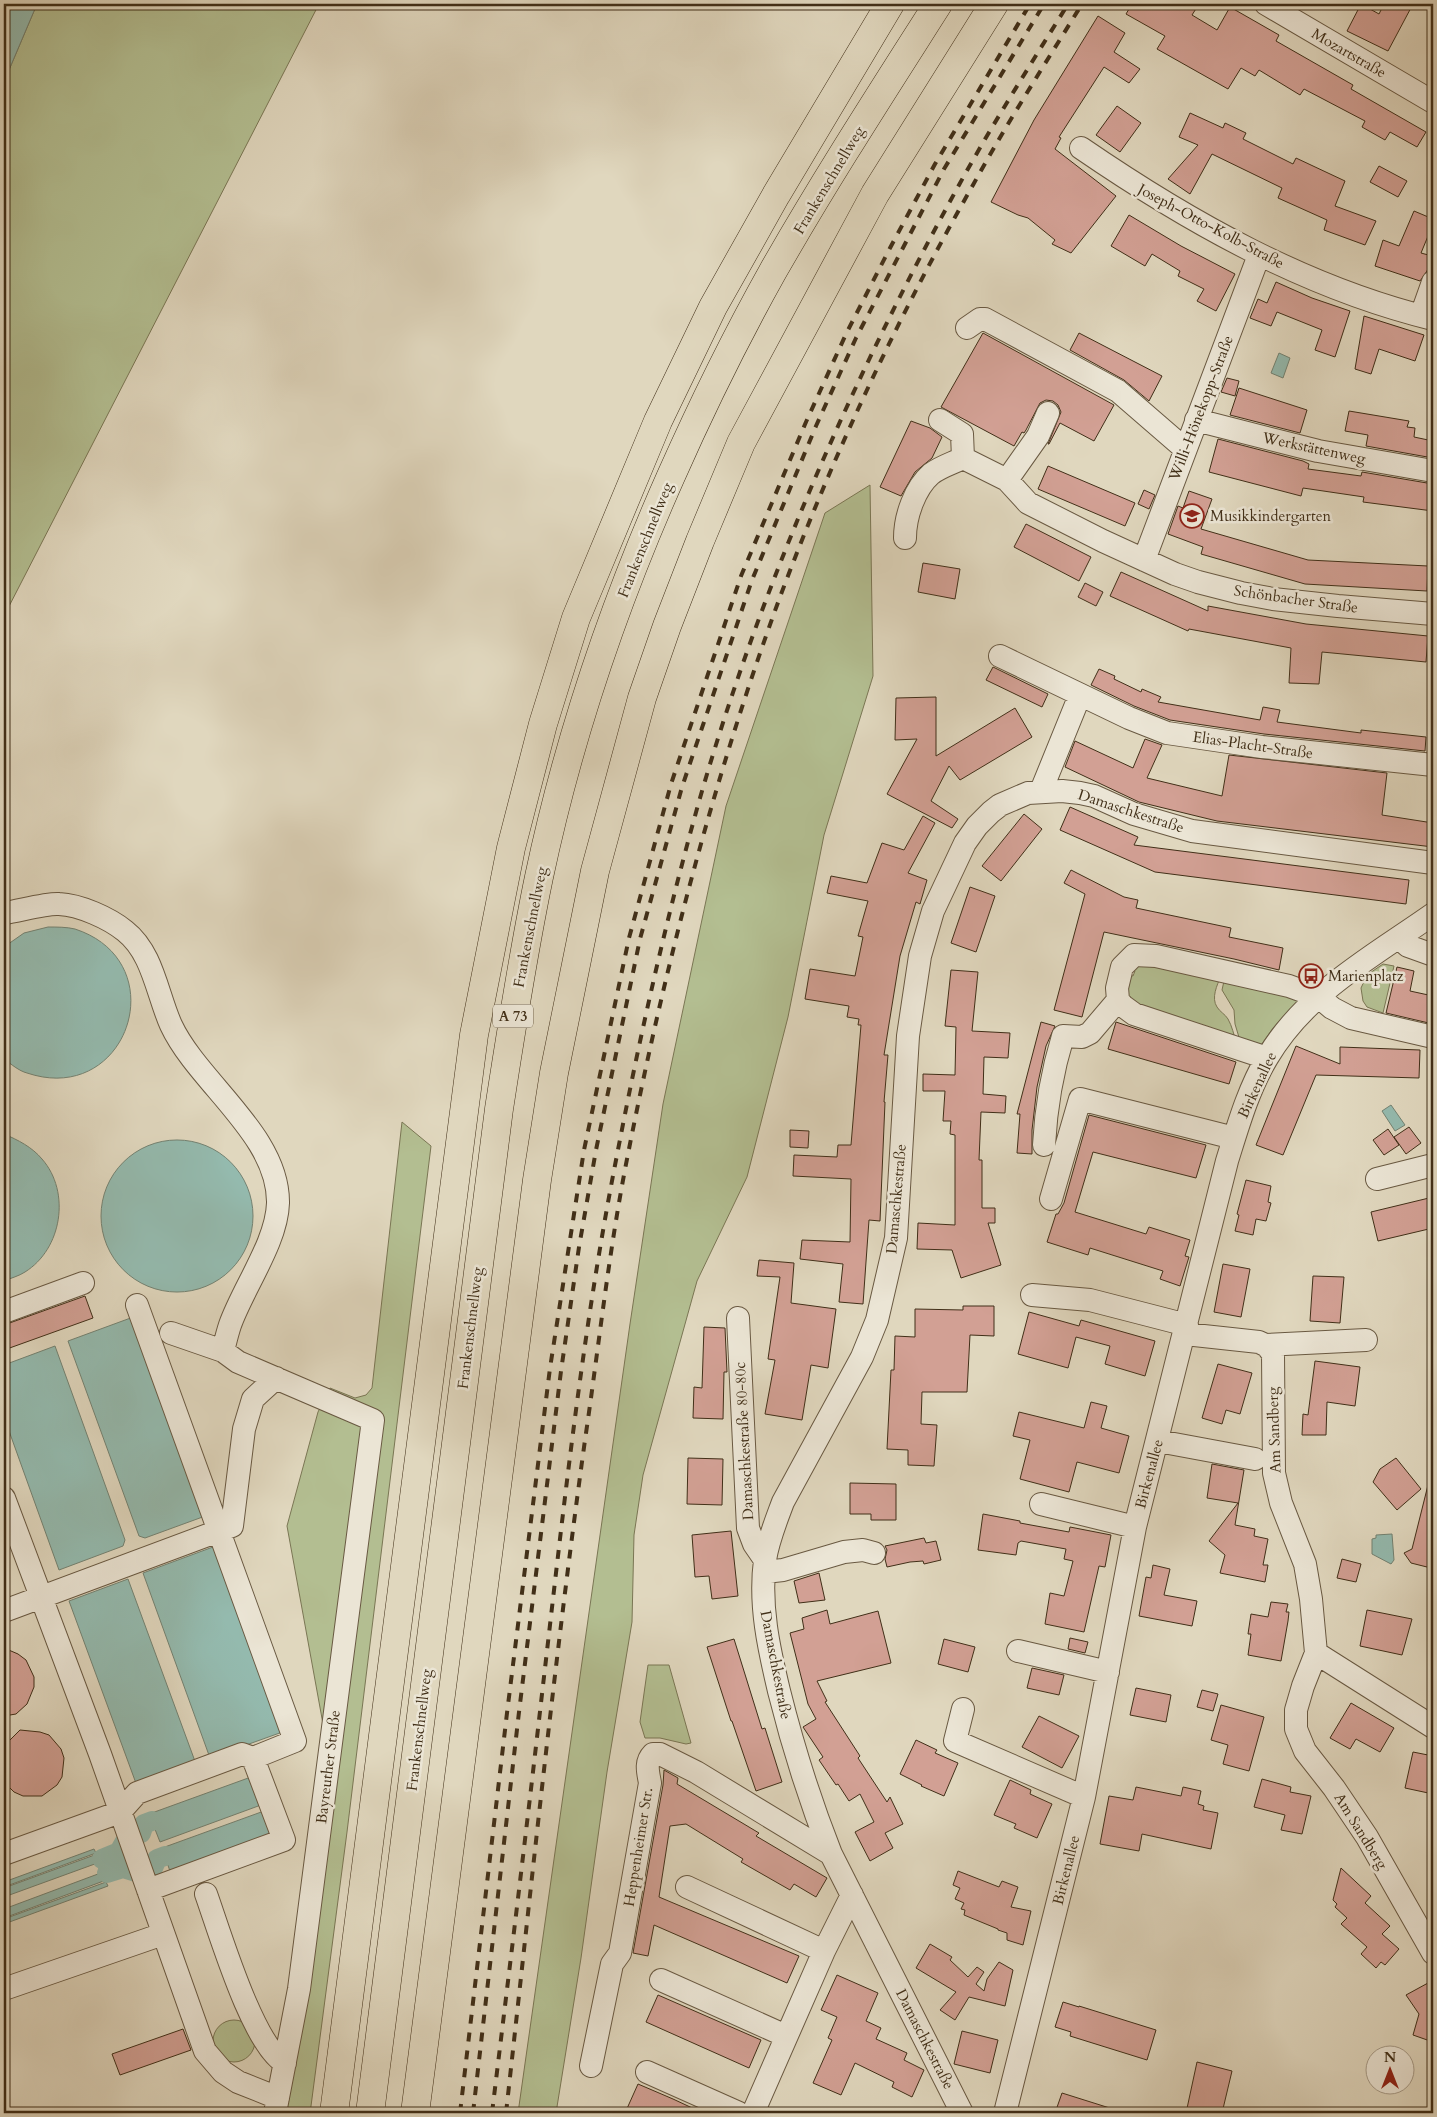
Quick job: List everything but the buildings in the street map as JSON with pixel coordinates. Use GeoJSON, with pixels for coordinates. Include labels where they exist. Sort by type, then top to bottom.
{"type":"FeatureCollection","features":[{"type":"Feature","properties":{"kind":"main road","name":"A 73"},"geometry":{"type":"LineString","coordinates":[[334,2113],[474,1035],[511,848],[543,724],[576,618],[658,421],[713,307],[776,195],[890,4]]}},
{"type":"Feature","properties":{"kind":"main road","name":"Frankenschnellweg"},"geometry":{"type":"LineString","coordinates":[[370,2113],[498,1118],[520,974],[538,883],[577,732],[609,632],[642,544],[670,476],[707,399],[773,272],[938,4]]}},
{"type":"Feature","properties":{"kind":"main road"},"geometry":{"type":"LineString","coordinates":[[415,2113],[537,1180],[554,1073],[595,871],[618,784],[642,698],[667,626],[700,541],[742,443],[875,194],[994,4]]}},
{"type":"Feature","properties":{"kind":"street","name":"Mozartstraße"},"geometry":{"type":"LineString","coordinates":[[1266,4],[1433,102]]}},
{"type":"Feature","properties":{"kind":"street","name":"Joseph-Otto-Kolb-Straße"},"geometry":{"type":"LineString","coordinates":[[1081,148],[1132,182],[1259,255],[1339,288],[1427,318]]}},
{"type":"Feature","properties":{"kind":"street","name":"Willi-Hönekopp-Straße"},"geometry":{"type":"LineString","coordinates":[[1144,560],[1259,255]]}},
{"type":"Feature","properties":{"kind":"street"},"geometry":{"type":"LineString","coordinates":[[1427,318],[1433,282]]}},
{"type":"Feature","properties":{"kind":"street"},"geometry":{"type":"LineString","coordinates":[[967,328],[980,319],[985,319],[1118,391],[1186,449]]}},
{"type":"Feature","properties":{"kind":"street"},"geometry":{"type":"LineString","coordinates":[[963,458],[1007,480],[1038,436],[1048,413]]}},
{"type":"Feature","properties":{"kind":"street"},"geometry":{"type":"LineString","coordinates":[[940,420],[962,434],[963,458]]}},
{"type":"Feature","properties":{"kind":"street","name":"Werkstättenweg"},"geometry":{"type":"LineString","coordinates":[[1196,420],[1318,451],[1433,471]]}},
{"type":"Feature","properties":{"kind":"street"},"geometry":{"type":"LineString","coordinates":[[905,538],[908,513],[922,486],[932,473],[963,458]]}},
{"type":"Feature","properties":{"kind":"street","name":"Schönbacher Straße"},"geometry":{"type":"LineString","coordinates":[[1007,480],[1028,503],[1182,577],[1241,593],[1308,603],[1433,614]]}},
{"type":"Feature","properties":{"kind":"street","name":"Elias-Placht-Straße"},"geometry":{"type":"LineString","coordinates":[[1000,656],[1151,728],[1183,736],[1334,756],[1433,765]]}},
{"type":"Feature","properties":{"kind":"street"},"geometry":{"type":"LineString","coordinates":[[1041,792],[1080,695]]}},
{"type":"Feature","properties":{"kind":"street","name":"Damaschkestraße"},"geometry":{"type":"LineString","coordinates":[[962,2113],[831,1854],[813,1810],[795,1754],[774,1670],[766,1630],[764,1604],[765,1566],[773,1527],[783,1502],[862,1357],[877,1320],[886,1287],[896,1238],[908,1036],[920,956],[933,911],[965,843],[977,826],[1000,805],[1028,793],[1062,791],[1094,796],[1134,814],[1192,831],[1433,863]]}},
{"type":"Feature","properties":{"kind":"street"},"geometry":{"type":"LineString","coordinates":[[4,913],[59,904],[95,913],[126,932],[146,956],[171,1025],[196,1066],[254,1134],[273,1170],[278,1203],[270,1239],[230,1325],[223,1351]]}},
{"type":"Feature","properties":{"kind":"street","name":"Birkenallee"},"geometry":{"type":"LineString","coordinates":[[1005,2113],[1084,1797],[1135,1527],[1234,1138],[1245,1105],[1267,1058],[1291,1024],[1337,979],[1433,914]]}},
{"type":"Feature","properties":{"kind":"street"},"geometry":{"type":"LineString","coordinates":[[1398,938],[1408,946],[1433,955]]}},
{"type":"Feature","properties":{"kind":"street"},"geometry":{"type":"LineString","coordinates":[[1267,1058],[1134,1014],[1118,1000],[1117,988],[1122,967],[1134,955],[1156,956],[1289,986],[1319,997],[1332,1008],[1351,1018],[1433,1037]]}},
{"type":"Feature","properties":{"kind":"street"},"geometry":{"type":"LineString","coordinates":[[1044,1145],[1048,1097],[1063,1036],[1082,1037],[1090,1033],[1118,1000]]}},
{"type":"Feature","properties":{"kind":"street"},"geometry":{"type":"LineString","coordinates":[[1051,1199],[1080,1099],[1234,1138]]}},
{"type":"Feature","properties":{"kind":"street"},"geometry":{"type":"LineString","coordinates":[[1377,1179],[1433,1165]]}},
{"type":"Feature","properties":{"kind":"street"},"geometry":{"type":"LineString","coordinates":[[4,1312],[83,1283]]}},
{"type":"Feature","properties":{"kind":"street"},"geometry":{"type":"LineString","coordinates":[[1032,1295],[1090,1300],[1186,1330],[1259,1342],[1265,1345],[1366,1340]]}},
{"type":"Feature","properties":{"kind":"street"},"geometry":{"type":"LineString","coordinates":[[4,1854],[120,1812],[137,1794],[242,1754],[253,1758],[296,1741],[137,1305]]}},
{"type":"Feature","properties":{"kind":"street","name":"Damaschkestraße 80-80c"},"geometry":{"type":"LineString","coordinates":[[738,1318],[748,1528],[765,1566]]}},
{"type":"Feature","properties":{"kind":"street"},"geometry":{"type":"LineString","coordinates":[[4,1611],[232,1526],[244,1428],[253,1399],[276,1378],[238,1362],[223,1351],[171,1333]]}},
{"type":"Feature","properties":{"kind":"street","name":"Am Sandberg"},"geometry":{"type":"LineString","coordinates":[[1265,1345],[1273,1354],[1274,1473],[1281,1503],[1305,1564],[1311,1599],[1316,1653],[1296,1710],[1296,1729],[1305,1751],[1334,1788],[1367,1837],[1433,1953]]}},
{"type":"Feature","properties":{"kind":"street","name":"Bayreuther Straße"},"geometry":{"type":"LineString","coordinates":[[276,1378],[373,1420],[299,1989],[276,2106]]}},
{"type":"Feature","properties":{"kind":"street"},"geometry":{"type":"LineString","coordinates":[[1158,1441],[1255,1459]]}},
{"type":"Feature","properties":{"kind":"street"},"geometry":{"type":"LineString","coordinates":[[4,1498],[8,1523],[42,1598],[205,2052],[223,2072],[276,2106]]}},
{"type":"Feature","properties":{"kind":"street"},"geometry":{"type":"LineString","coordinates":[[1041,1504],[1135,1527]]}},
{"type":"Feature","properties":{"kind":"street"},"geometry":{"type":"LineString","coordinates":[[765,1566],[783,1570],[844,1552],[863,1550],[874,1553]]}},
{"type":"Feature","properties":{"kind":"street"},"geometry":{"type":"LineString","coordinates":[[1018,1651],[1108,1672]]}},
{"type":"Feature","properties":{"kind":"street"},"geometry":{"type":"LineString","coordinates":[[1316,1653],[1433,1727]]}},
{"type":"Feature","properties":{"kind":"street"},"geometry":{"type":"LineString","coordinates":[[963,1709],[955,1741],[1084,1797]]}},
{"type":"Feature","properties":{"kind":"street","name":"Heppenheimer Str."},"geometry":{"type":"LineString","coordinates":[[591,2066],[612,1964],[620,1953],[650,1783],[647,1767],[649,1757],[653,1754],[660,1754],[696,1772],[831,1854]]}},
{"type":"Feature","properties":{"kind":"street"},"geometry":{"type":"LineString","coordinates":[[148,1890],[284,1840],[253,1758]]}},
{"type":"Feature","properties":{"kind":"street"},"geometry":{"type":"LineString","coordinates":[[687,1887],[824,1951]]}},
{"type":"Feature","properties":{"kind":"street"},"geometry":{"type":"LineString","coordinates":[[206,1894],[248,2010],[265,2041],[280,2060],[285,2063]]}},
{"type":"Feature","properties":{"kind":"street"},"geometry":{"type":"LineString","coordinates":[[753,2113],[824,1951],[852,1895]]}},
{"type":"Feature","properties":{"kind":"street"},"geometry":{"type":"LineString","coordinates":[[4,1989],[163,1934]]}},
{"type":"Feature","properties":{"kind":"street"},"geometry":{"type":"LineString","coordinates":[[661,1980],[786,2036]]}},
{"type":"Feature","properties":{"kind":"street"},"geometry":{"type":"LineString","coordinates":[[647,2072],[739,2113]]}},
{"type":"Feature","properties":{"kind":"green space"},"geometry":{"type":"Polygon","coordinates":[[[37,4],[319,4],[4,616],[4,93],[6,77],[37,4]]]}},
{"type":"Feature","properties":{"kind":"green space"},"geometry":{"type":"Polygon","coordinates":[[[870,485],[873,676],[824,835],[788,1017],[747,1177],[697,1281],[643,1475],[634,1535],[632,1622],[607,1772],[581,1958],[556,2113],[518,2113],[663,1104],[726,806],[825,513],[870,485]]]}},
{"type":"Feature","properties":{"kind":"green space"},"geometry":{"type":"Polygon","coordinates":[[[1383,964],[1394,966],[1383,1013],[1367,1007],[1363,1001],[1361,988],[1367,975],[1383,964]]]}},
{"type":"Feature","properties":{"kind":"green space"},"geometry":{"type":"Polygon","coordinates":[[[1140,965],[1221,976],[1215,992],[1215,1003],[1228,1019],[1236,1042],[1144,1011],[1128,997],[1129,975],[1133,976],[1135,971],[1132,970],[1140,965]]]}},
{"type":"Feature","properties":{"kind":"green space"},"geometry":{"type":"Polygon","coordinates":[[[1224,981],[1284,990],[1298,1001],[1273,1028],[1259,1048],[1241,1044],[1235,1024],[1234,1010],[1222,990],[1224,981]]]}},
{"type":"Feature","properties":{"kind":"green space"},"geometry":{"type":"Polygon","coordinates":[[[402,1122],[431,1146],[347,1832],[311,2106],[310,2113],[267,2113],[286,2026],[327,1746],[287,1526],[318,1412],[330,1388],[355,1398],[366,1395],[372,1388],[402,1122]]]}},
{"type":"Feature","properties":{"kind":"green space"},"geometry":{"type":"Polygon","coordinates":[[[648,1665],[669,1665],[691,1743],[686,1744],[660,1738],[645,1738],[640,1722],[648,1665]]]}},
{"type":"Feature","properties":{"kind":"green space"},"geometry":{"type":"Polygon","coordinates":[[[234,2020],[249,2026],[255,2041],[249,2056],[234,2062],[219,2056],[213,2041],[219,2026],[234,2020]]]}},
{"type":"Feature","properties":{"kind":"water"},"geometry":{"type":"Polygon","coordinates":[[[4,4],[37,4],[6,77],[4,93],[4,4]]]}},
{"type":"Feature","properties":{"kind":"water"},"geometry":{"type":"Polygon","coordinates":[[[1279,353],[1290,358],[1283,378],[1271,373],[1279,353]]]}},
{"type":"Feature","properties":{"kind":"water"},"geometry":{"type":"Polygon","coordinates":[[[48,927],[75,929],[106,946],[124,970],[131,998],[127,1026],[113,1051],[91,1069],[62,1078],[27,1073],[4,1059],[4,947],[24,933],[48,927]]]}},
{"type":"Feature","properties":{"kind":"water"},"geometry":{"type":"Polygon","coordinates":[[[1391,1105],[1405,1125],[1395,1131],[1382,1111],[1391,1105]]]}},
{"type":"Feature","properties":{"kind":"water"},"geometry":{"type":"Polygon","coordinates":[[[4,1134],[24,1144],[42,1159],[51,1172],[57,1187],[59,1203],[54,1235],[38,1262],[18,1276],[4,1281],[4,1134]]]}},
{"type":"Feature","properties":{"kind":"water"},"geometry":{"type":"Polygon","coordinates":[[[177,1140],[206,1146],[231,1162],[247,1187],[253,1216],[247,1245],[231,1270],[206,1286],[177,1292],[148,1286],[123,1270],[107,1245],[101,1216],[107,1187],[123,1162],[148,1146],[177,1140]]]}},
{"type":"Feature","properties":{"kind":"water"},"geometry":{"type":"Polygon","coordinates":[[[136,1316],[208,1515],[145,1538],[139,1536],[68,1341],[136,1316]]]}},
{"type":"Feature","properties":{"kind":"water"},"geometry":{"type":"Polygon","coordinates":[[[55,1346],[125,1540],[123,1546],[59,1570],[4,1417],[4,1365],[55,1346]]]}},
{"type":"Feature","properties":{"kind":"water"},"geometry":{"type":"Polygon","coordinates":[[[1392,1534],[1394,1560],[1391,1564],[1372,1554],[1372,1539],[1376,1538],[1376,1535],[1392,1534]]]}},
{"type":"Feature","properties":{"kind":"water"},"geometry":{"type":"Polygon","coordinates":[[[221,1544],[288,1730],[210,1758],[143,1573],[221,1544]]]}},
{"type":"Feature","properties":{"kind":"water"},"geometry":{"type":"Polygon","coordinates":[[[128,1579],[196,1764],[137,1786],[69,1601],[128,1579]]]}},
{"type":"Feature","properties":{"kind":"water"},"geometry":{"type":"Polygon","coordinates":[[[251,1777],[261,1805],[160,1842],[149,1814],[251,1777]]]}},
{"type":"Feature","properties":{"kind":"water"},"geometry":{"type":"Polygon","coordinates":[[[264,1811],[274,1840],[172,1877],[162,1848],[264,1811]]]}},
{"type":"Feature","properties":{"kind":"water"},"geometry":{"type":"Polygon","coordinates":[[[94,1849],[96,1853],[4,1887],[4,1882],[94,1849]]]}},
{"type":"Feature","properties":{"kind":"water"},"geometry":{"type":"Polygon","coordinates":[[[100,1853],[103,1861],[4,1897],[4,1888],[100,1853]]]}},
{"type":"Feature","properties":{"kind":"water"},"geometry":{"type":"Polygon","coordinates":[[[106,1871],[109,1879],[4,1918],[4,1909],[106,1871]]]}},
{"type":"Feature","properties":{"kind":"water"},"geometry":{"type":"Polygon","coordinates":[[[106,1882],[108,1886],[4,1924],[4,1919],[106,1882]]]}},
{"type":"Feature","properties":{"kind":"waterway"},"geometry":{"type":"LineString","coordinates":[[102,1859],[119,1852],[127,1838],[141,1833],[144,1824],[152,1821]]}},
{"type":"Feature","properties":{"kind":"waterway"},"geometry":{"type":"LineString","coordinates":[[107,1873],[123,1868],[139,1873],[153,1868],[157,1859],[165,1856]]}},
{"type":"Feature","properties":{"kind":"railway"},"geometry":{"type":"LineString","coordinates":[[460,2113],[550,1368],[584,1150],[629,938],[671,784],[741,576],[806,422],[846,334],[935,164],[1030,4]]}},
{"type":"Feature","properties":{"kind":"railway"},"geometry":{"type":"LineString","coordinates":[[473,2113],[519,1712],[561,1371],[579,1247],[596,1150],[640,939],[682,787],[752,580],[816,426],[856,338],[944,169],[1044,4]]}},
{"type":"Feature","properties":{"kind":"railway"},"geometry":{"type":"LineString","coordinates":[[492,2113],[566,1491],[593,1289],[635,1065],[665,931],[700,798],[751,640],[813,484],[847,407],[882,332],[959,185],[1068,4]]}},
{"type":"Feature","properties":{"kind":"railway"},"geometry":{"type":"LineString","coordinates":[[506,2113],[563,1608],[610,1261],[621,1190],[642,1083],[693,872],[734,734],[780,597],[822,491],[868,387],[945,235],[999,139],[1082,4]]}},
{"type":"Feature","properties":{"kind":"place","name":"Musikkindergarten"},"geometry":{"type":"Point","coordinates":[1192,516]}},
{"type":"Feature","properties":{"kind":"place","name":"Marienplatz"},"geometry":{"type":"Point","coordinates":[1311,976]}}]}
